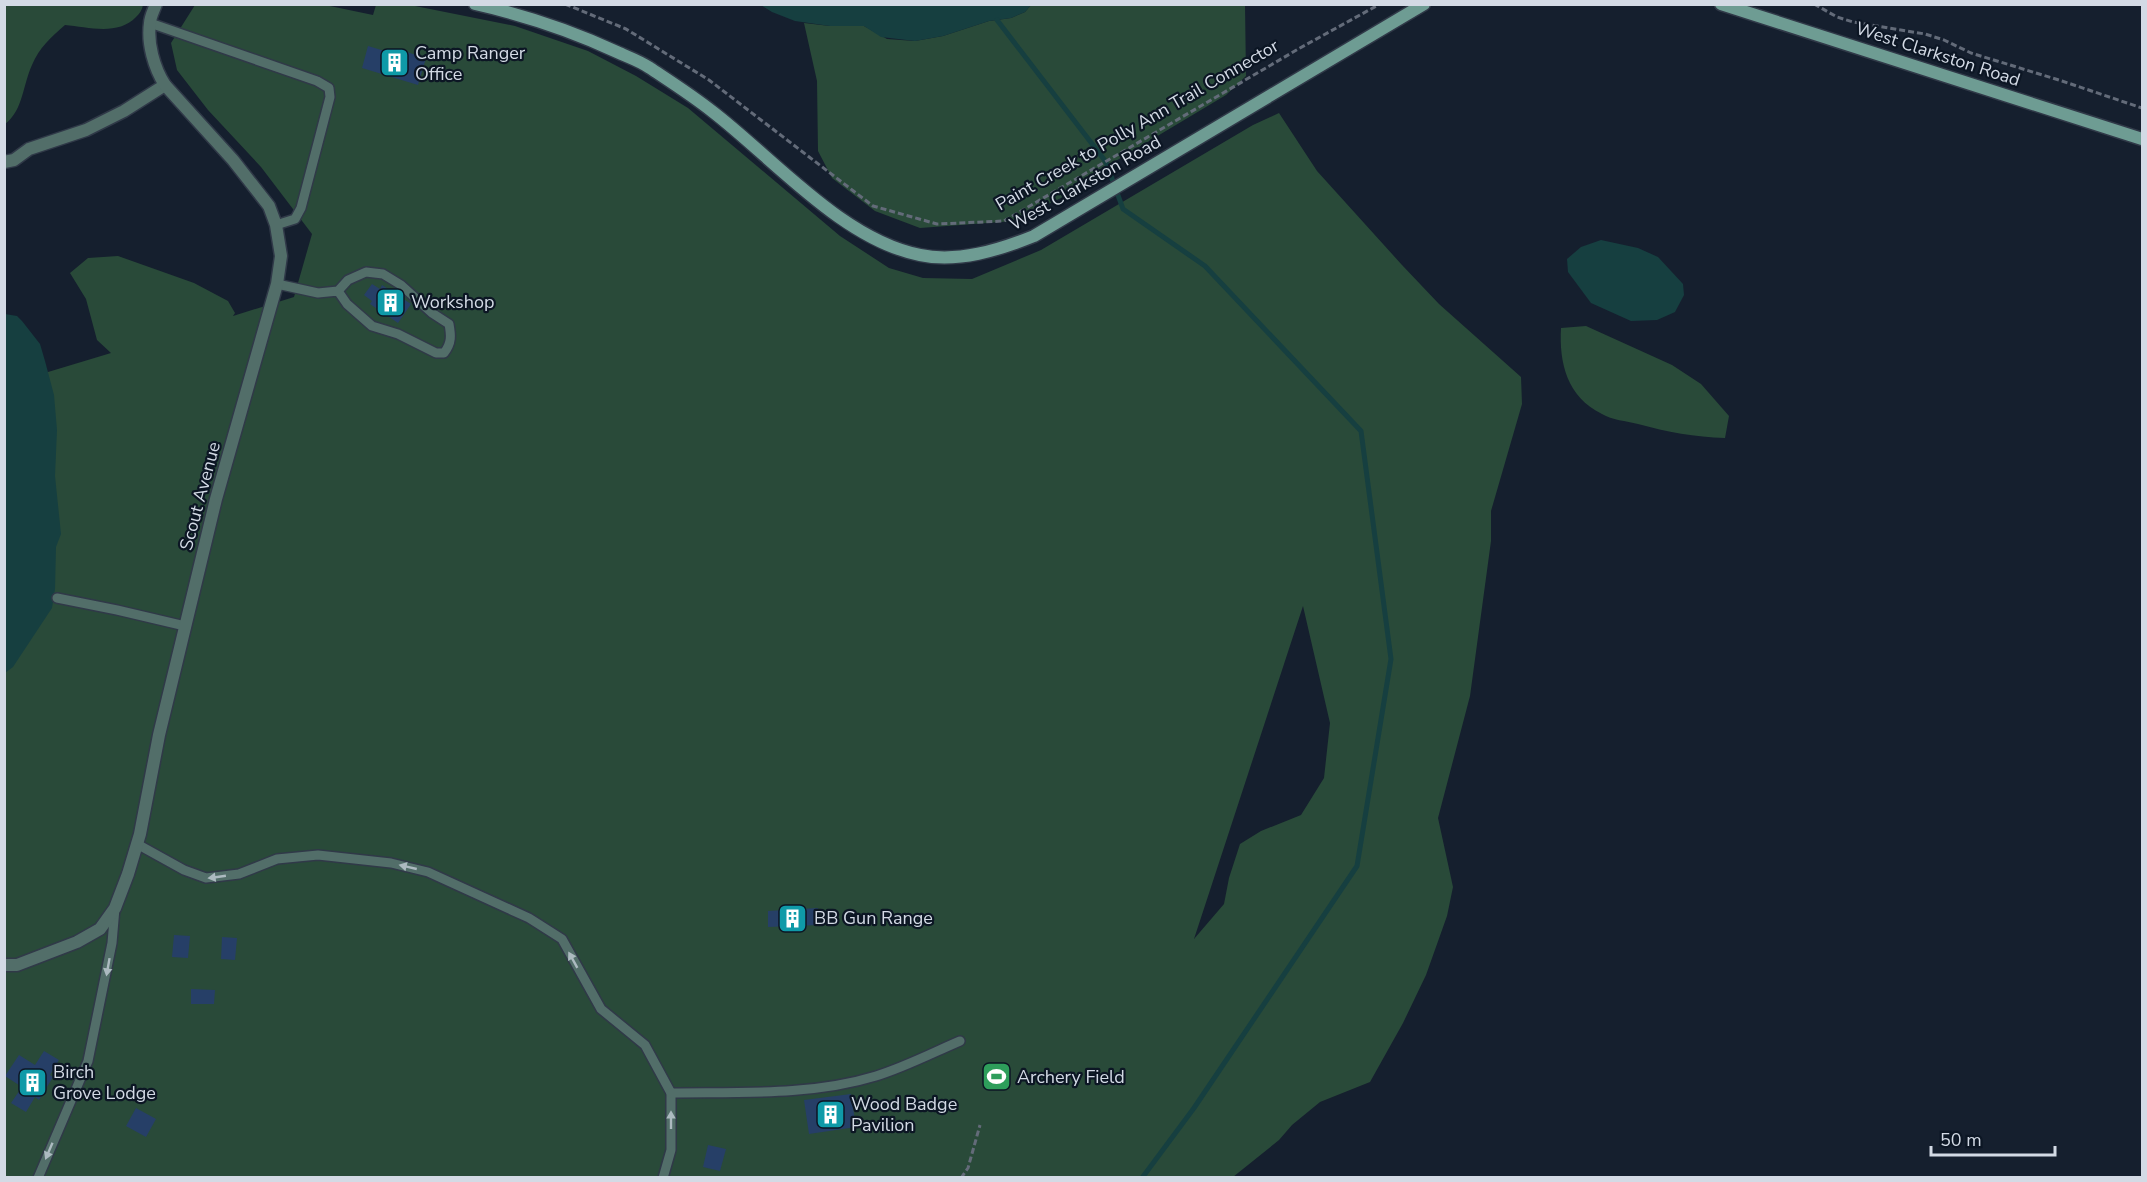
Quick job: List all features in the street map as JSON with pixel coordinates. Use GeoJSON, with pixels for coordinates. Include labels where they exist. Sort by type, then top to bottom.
{"type":"FeatureCollection","features":[{"type":"Feature","properties":{"kind":"main road","name":"West Clarkston Road"},"geometry":{"type":"LineString","coordinates":[[475,4],[514,12],[593,40],[647,66],[712,111],[834,214],[886,246],[921,255],[948,258],[1004,249],[1034,236],[1424,4]]}},
{"type":"Feature","properties":{"kind":"main road","name":"West Clarkston Road"},"geometry":{"type":"LineString","coordinates":[[1721,4],[2142,139]]}},
{"type":"Feature","properties":{"kind":"street","name":"Scout Avenue"},"geometry":{"type":"LineString","coordinates":[[4,965],[17,965],[77,942],[100,929],[114,909],[137,844],[159,735],[216,499],[278,284],[281,256],[276,225],[269,206],[233,160],[165,85],[158,74],[150,23],[156,4]]}},
{"type":"Feature","properties":{"kind":"street"},"geometry":{"type":"LineString","coordinates":[[4,162],[15,160],[29,149],[86,130],[124,111],[165,85]]}},
{"type":"Feature","properties":{"kind":"lane"},"geometry":{"type":"LineString","coordinates":[[150,23],[317,81],[329,88],[330,97],[302,208],[295,219],[276,225]]}},
{"type":"Feature","properties":{"kind":"lane"},"geometry":{"type":"LineString","coordinates":[[278,284],[318,293],[338,291],[348,280],[366,272],[383,274],[401,285],[432,313],[449,324],[450,346],[444,352],[435,353],[398,334],[372,326],[347,304],[338,291]]}},
{"type":"Feature","properties":{"kind":"lane"},"geometry":{"type":"LineString","coordinates":[[57,598],[185,626]]}},
{"type":"Feature","properties":{"kind":"lane"},"geometry":{"type":"LineString","coordinates":[[137,844],[183,870],[206,878],[239,874],[277,859],[318,855],[391,863],[428,872],[529,918],[562,939],[601,1009],[645,1045],[671,1093],[671,1150],[663,1178]]}},
{"type":"Feature","properties":{"kind":"lane"},"geometry":{"type":"LineString","coordinates":[[39,1178],[88,1061],[112,944],[114,909]]}},
{"type":"Feature","properties":{"kind":"lane"},"geometry":{"type":"LineString","coordinates":[[671,1093],[757,1092],[824,1087],[875,1076],[960,1041]]}},
{"type":"Feature","properties":{"kind":"path","name":"Paint Creek to Polly Ann Trail Connector"},"geometry":{"type":"LineString","coordinates":[[564,4],[626,29],[709,80],[873,206],[937,224],[1004,221],[1300,48],[1380,4]]}},
{"type":"Feature","properties":{"kind":"path"},"geometry":{"type":"LineString","coordinates":[[1814,4],[1837,17],[1852,22],[1925,34],[1979,56],[2142,108]]}},
{"type":"Feature","properties":{"kind":"path"},"geometry":{"type":"LineString","coordinates":[[961,1178],[968,1168],[980,1125]]}},
{"type":"Feature","properties":{"kind":"shaded area"},"geometry":{"type":"Polygon","coordinates":[[[1031,4],[1025,12],[1011,18],[989,21],[943,36],[915,41],[881,37],[864,26],[830,26],[795,21],[761,5],[1031,4]]]}},
{"type":"Feature","properties":{"kind":"shaded area"},"geometry":{"type":"Polygon","coordinates":[[[4,5],[143,5],[136,17],[121,27],[102,29],[65,25],[38,53],[16,112],[5,124],[4,5]]]}},
{"type":"Feature","properties":{"kind":"shaded area"},"geometry":{"type":"Polygon","coordinates":[[[195,5],[325,5],[373,15],[376,5],[410,5],[515,26],[588,51],[636,76],[688,108],[840,236],[889,268],[923,278],[972,279],[1041,250],[1253,125],[1279,113],[1317,171],[1402,265],[1439,304],[1521,377],[1522,404],[1491,511],[1491,541],[1470,696],[1438,818],[1453,887],[1447,916],[1426,975],[1403,1023],[1370,1082],[1320,1102],[1292,1125],[1279,1140],[1233,1177],[5,1178],[5,385],[111,353],[97,340],[86,299],[70,273],[88,258],[118,256],[194,283],[228,301],[235,313],[233,316],[294,297],[312,234],[261,167],[208,110],[177,70],[171,43],[195,5]],[[1303,606],[1194,939],[1224,904],[1229,878],[1240,844],[1261,831],[1301,815],[1324,778],[1330,723],[1303,606]]]}},
{"type":"Feature","properties":{"kind":"shaded area"},"geometry":{"type":"Polygon","coordinates":[[[1031,5],[1245,5],[1246,76],[1226,95],[1084,180],[1061,198],[1014,221],[920,228],[875,211],[832,178],[818,151],[817,81],[804,23],[864,26],[887,39],[915,41],[943,36],[989,21],[1011,18],[1025,12],[1031,5]]]}},
{"type":"Feature","properties":{"kind":"shaded area"},"geometry":{"type":"Polygon","coordinates":[[[1601,240],[1638,248],[1658,257],[1683,284],[1684,295],[1675,312],[1657,320],[1631,321],[1591,303],[1568,272],[1567,259],[1581,247],[1601,240]]]}},
{"type":"Feature","properties":{"kind":"shaded area"},"geometry":{"type":"Polygon","coordinates":[[[5,314],[17,316],[40,344],[54,395],[57,430],[55,476],[61,534],[56,547],[52,608],[13,667],[5,673],[5,314]]]}},
{"type":"Feature","properties":{"kind":"shaded area"},"geometry":{"type":"Polygon","coordinates":[[[1586,326],[1672,365],[1701,384],[1729,416],[1725,438],[1681,434],[1619,420],[1590,407],[1573,389],[1568,378],[1561,341],[1561,328],[1586,326]]]}},
{"type":"Feature","properties":{"kind":"building","name":"Camp Ranger Office"},"geometry":{"type":"Polygon","coordinates":[[[368,46],[395,54],[397,49],[426,58],[418,85],[362,68],[368,46]]]}},
{"type":"Feature","properties":{"kind":"building","name":"Workshop"},"geometry":{"type":"Polygon","coordinates":[[[372,284],[380,289],[382,285],[411,304],[398,323],[370,304],[372,301],[364,295],[372,284]]]}},
{"type":"Feature","properties":{"kind":"building","name":"BB Gun Range"},"geometry":{"type":"Polygon","coordinates":[[[818,908],[818,925],[768,927],[768,911],[818,908]]]}},
{"type":"Feature","properties":{"kind":"building"},"geometry":{"type":"Polygon","coordinates":[[[174,935],[190,936],[188,958],[172,957],[174,935]]]}},
{"type":"Feature","properties":{"kind":"building"},"geometry":{"type":"Polygon","coordinates":[[[222,937],[237,938],[235,960],[221,959],[222,937]]]}},
{"type":"Feature","properties":{"kind":"building"},"geometry":{"type":"Polygon","coordinates":[[[191,989],[215,990],[214,1004],[191,1004],[191,989]]]}},
{"type":"Feature","properties":{"kind":"building","name":"Birch Grove Lodge"},"geometry":{"type":"Polygon","coordinates":[[[44,1051],[59,1060],[50,1075],[53,1077],[39,1100],[35,1097],[26,1112],[11,1103],[22,1087],[5,1076],[19,1055],[35,1065],[44,1051]]]}},
{"type":"Feature","properties":{"kind":"building","name":"Wood Badge Pavilion"},"geometry":{"type":"Polygon","coordinates":[[[851,1094],[856,1127],[809,1134],[804,1100],[851,1094]]]}},
{"type":"Feature","properties":{"kind":"building"},"geometry":{"type":"Polygon","coordinates":[[[136,1108],[156,1119],[146,1137],[126,1126],[136,1108]]]}},
{"type":"Feature","properties":{"kind":"building"},"geometry":{"type":"Polygon","coordinates":[[[708,1145],[726,1149],[720,1171],[703,1167],[708,1145]]]}},
{"type":"Feature","properties":{"kind":"waterway"},"geometry":{"type":"LineString","coordinates":[[997,20],[1106,162],[1123,209],[1205,266],[1361,431],[1391,659],[1357,866],[1194,1108],[1142,1178]]}},
{"type":"Feature","properties":{"kind":"place","name":"Camp Ranger Office"},"geometry":{"type":"Point","coordinates":[394,63]}},
{"type":"Feature","properties":{"kind":"place","name":"Workshop"},"geometry":{"type":"Point","coordinates":[390,302]}},
{"type":"Feature","properties":{"kind":"place","name":"BB Gun Range"},"geometry":{"type":"Point","coordinates":[793,918]}},
{"type":"Feature","properties":{"kind":"place","name":"Archery Field"},"geometry":{"type":"Point","coordinates":[996,1077]}},
{"type":"Feature","properties":{"kind":"place","name":"Birch Grove Lodge"},"geometry":{"type":"Point","coordinates":[32,1082]}},
{"type":"Feature","properties":{"kind":"place","name":"Wood Badge Pavilion"},"geometry":{"type":"Point","coordinates":[830,1114]}}]}
